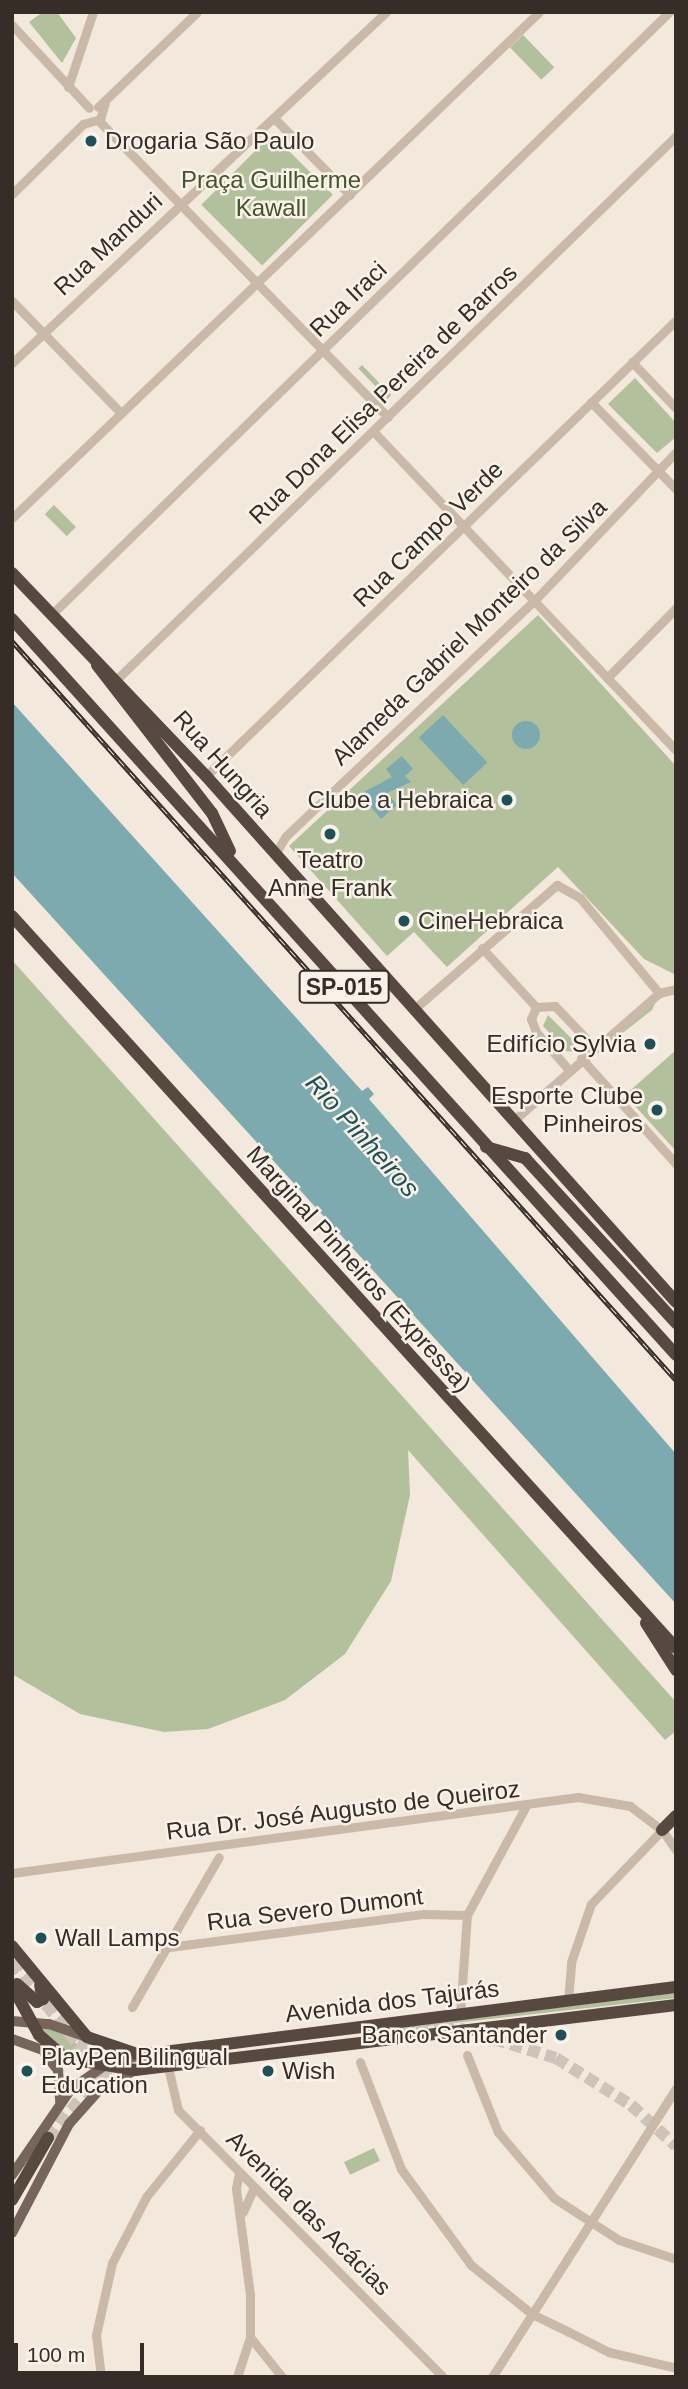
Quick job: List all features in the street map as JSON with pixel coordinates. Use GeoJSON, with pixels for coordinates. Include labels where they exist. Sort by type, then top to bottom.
{"type":"FeatureCollection","features":[{"type":"Feature","properties":{"kind":"highway","name":"Rua Hungria"},"geometry":{"type":"LineString","coordinates":[[12,573],[53,612],[206,776],[676,1302]]}},
{"type":"Feature","properties":{"kind":"highway","name":"SP-015"},"geometry":{"type":"LineString","coordinates":[[12,619],[236,864],[486,1147],[676,1355]]}},
{"type":"Feature","properties":{"kind":"highway"},"geometry":{"type":"LineString","coordinates":[[93,654],[103,677],[212,813],[236,864]]}},
{"type":"Feature","properties":{"kind":"highway","name":"Marginal Pinheiros (Expressa)"},"geometry":{"type":"LineString","coordinates":[[12,916],[676,1648]]}},
{"type":"Feature","properties":{"kind":"highway"},"geometry":{"type":"LineString","coordinates":[[486,1147],[525,1158],[676,1323]]}},
{"type":"Feature","properties":{"kind":"highway"},"geometry":{"type":"LineString","coordinates":[[630,1595],[676,1670]]}},
{"type":"Feature","properties":{"kind":"highway"},"geometry":{"type":"LineString","coordinates":[[662,1830],[676,1816]]}},
{"type":"Feature","properties":{"kind":"highway"},"geometry":{"type":"LineString","coordinates":[[662,1830],[676,1826]]}},
{"type":"Feature","properties":{"kind":"highway"},"geometry":{"type":"LineString","coordinates":[[12,1946],[39,1982],[88,2037],[140,2055]]}},
{"type":"Feature","properties":{"kind":"highway"},"geometry":{"type":"LineString","coordinates":[[12,1979],[37,2002],[44,1996],[39,1982]]}},
{"type":"Feature","properties":{"kind":"highway","name":"Avenida dos Tajurás"},"geometry":{"type":"LineString","coordinates":[[140,2055],[674,1985]]}},
{"type":"Feature","properties":{"kind":"highway"},"geometry":{"type":"LineString","coordinates":[[12,1986],[30,2022],[65,2058]]}},
{"type":"Feature","properties":{"kind":"highway","name":"Avenida dos Tajurás"},"geometry":{"type":"LineString","coordinates":[[65,2058],[109,2063],[135,2070],[676,2005]]}},
{"type":"Feature","properties":{"kind":"highway"},"geometry":{"type":"LineString","coordinates":[[12,2200],[48,2137]]}},
{"type":"Feature","properties":{"kind":"main road"},"geometry":{"type":"LineString","coordinates":[[12,2021],[30,2022],[88,2037]]}},
{"type":"Feature","properties":{"kind":"main road"},"geometry":{"type":"LineString","coordinates":[[12,2039],[45,2054],[65,2058]]}},
{"type":"Feature","properties":{"kind":"main road"},"geometry":{"type":"LineString","coordinates":[[45,2054],[58,2070],[60,2102]]}},
{"type":"Feature","properties":{"kind":"main road","name":"Avenida dos Tajurás"},"geometry":{"type":"LineString","coordinates":[[109,2063],[140,2055]]}},
{"type":"Feature","properties":{"kind":"main road"},"geometry":{"type":"LineString","coordinates":[[12,2175],[16,2158],[60,2102],[78,2083],[109,2063]]}},
{"type":"Feature","properties":{"kind":"main road"},"geometry":{"type":"LineString","coordinates":[[12,2233],[46,2160],[93,2097],[135,2070]]}},
{"type":"Feature","properties":{"kind":"main road"},"geometry":{"type":"LineString","coordinates":[[78,2083],[89,2085],[93,2097]]}},
{"type":"Feature","properties":{"kind":"street"},"geometry":{"type":"LineString","coordinates":[[68,87],[93,12]]}},
{"type":"Feature","properties":{"kind":"street"},"geometry":{"type":"LineString","coordinates":[[12,194],[96,115],[197,12]]}},
{"type":"Feature","properties":{"kind":"street","name":"Rua Manduri"},"geometry":{"type":"LineString","coordinates":[[12,363],[178,204],[386,12]]}},
{"type":"Feature","properties":{"kind":"street"},"geometry":{"type":"LineString","coordinates":[[12,518],[538,12]]}},
{"type":"Feature","properties":{"kind":"street","name":"Rua Iraci"},"geometry":{"type":"LineString","coordinates":[[53,612],[669,12]]}},
{"type":"Feature","properties":{"kind":"street"},"geometry":{"type":"LineString","coordinates":[[12,25],[178,204],[388,417]]}},
{"type":"Feature","properties":{"kind":"street"},"geometry":{"type":"LineString","coordinates":[[274,118],[349,195]]}},
{"type":"Feature","properties":{"kind":"street","name":"Rua Dona Elisa Pereira de Barros"},"geometry":{"type":"LineString","coordinates":[[117,679],[676,136]]}},
{"type":"Feature","properties":{"kind":"street"},"geometry":{"type":"LineString","coordinates":[[12,301],[121,413]]}},
{"type":"Feature","properties":{"kind":"street","name":"Rua Campo Verde"},"geometry":{"type":"LineString","coordinates":[[206,776],[676,320]]}},
{"type":"Feature","properties":{"kind":"street"},"geometry":{"type":"LineString","coordinates":[[632,362],[676,408]]}},
{"type":"Feature","properties":{"kind":"street"},"geometry":{"type":"LineString","coordinates":[[591,402],[676,489]]}},
{"type":"Feature","properties":{"kind":"street"},"geometry":{"type":"LineString","coordinates":[[373,431],[676,750]]}},
{"type":"Feature","properties":{"kind":"street","name":"Alameda Gabriel Monteiro da Silva"},"geometry":{"type":"LineString","coordinates":[[275,854],[286,836],[535,600],[676,452]]}},
{"type":"Feature","properties":{"kind":"street"},"geometry":{"type":"LineString","coordinates":[[607,678],[676,608]]}},
{"type":"Feature","properties":{"kind":"street"},"geometry":{"type":"LineString","coordinates":[[264,841],[286,836]]}},
{"type":"Feature","properties":{"kind":"street"},"geometry":{"type":"LineString","coordinates":[[413,1010],[551,888],[562,886],[580,898],[659,993]]}},
{"type":"Feature","properties":{"kind":"street"},"geometry":{"type":"LineString","coordinates":[[482,948],[537,1007]]}},
{"type":"Feature","properties":{"kind":"street"},"geometry":{"type":"LineString","coordinates":[[514,1120],[594,1047],[659,993],[676,989]]}},
{"type":"Feature","properties":{"kind":"street"},"geometry":{"type":"LineString","coordinates":[[537,1007],[555,1006],[594,1047]]}},
{"type":"Feature","properties":{"kind":"street"},"geometry":{"type":"LineString","coordinates":[[537,1007],[532,1026],[569,1070]]}},
{"type":"Feature","properties":{"kind":"street"},"geometry":{"type":"LineString","coordinates":[[582,1058],[676,1164]]}},
{"type":"Feature","properties":{"kind":"street","name":"Rua Dr. José Augusto de Queiroz"},"geometry":{"type":"LineString","coordinates":[[15,1873],[600,1798],[630,1807],[662,1830],[676,1850]]}},
{"type":"Feature","properties":{"kind":"street"},"geometry":{"type":"LineString","coordinates":[[460,2014],[467,1914],[526,1806]]}},
{"type":"Feature","properties":{"kind":"street"},"geometry":{"type":"LineString","coordinates":[[568,2000],[571,1962],[591,1904],[662,1830]]}},
{"type":"Feature","properties":{"kind":"street"},"geometry":{"type":"LineString","coordinates":[[132,2007],[219,1857]]}},
{"type":"Feature","properties":{"kind":"street","name":"Rua Severo Dumont"},"geometry":{"type":"LineString","coordinates":[[169,1947],[424,1914],[467,1914]]}},
{"type":"Feature","properties":{"kind":"street"},"geometry":{"type":"LineString","coordinates":[[467,2055],[498,2132],[554,2198],[589,2224],[676,2259]]}},
{"type":"Feature","properties":{"kind":"street"},"geometry":{"type":"LineString","coordinates":[[360,2062],[384,2132],[421,2203],[471,2265],[533,2314],[609,2352],[676,2368]]}},
{"type":"Feature","properties":{"kind":"street","name":"Avenida das Acácias"},"geometry":{"type":"LineString","coordinates":[[168,2067],[172,2099],[239,2173],[443,2377]]}},
{"type":"Feature","properties":{"kind":"street"},"geometry":{"type":"LineString","coordinates":[[492,2377],[676,2088]]}},
{"type":"Feature","properties":{"kind":"street"},"geometry":{"type":"LineString","coordinates":[[101,2377],[96,2335],[112,2263],[146,2197],[200,2130]]}},
{"type":"Feature","properties":{"kind":"street"},"geometry":{"type":"LineString","coordinates":[[237,2377],[250,2337],[243,2214],[236,2188],[239,2173]]}},
{"type":"Feature","properties":{"kind":"street"},"geometry":{"type":"LineString","coordinates":[[243,2214],[254,2187]]}},
{"type":"Feature","properties":{"kind":"street"},"geometry":{"type":"LineString","coordinates":[[250,2337],[282,2377]]}},
{"type":"Feature","properties":{"kind":"green space"},"geometry":{"type":"Polygon","coordinates":[[[43,12],[57,12],[76,38],[62,63],[29,22],[43,12]]]}},
{"type":"Feature","properties":{"kind":"green space"},"geometry":{"type":"Polygon","coordinates":[[[523,35],[554,67],[541,80],[510,48],[523,35]]]}},
{"type":"Feature","properties":{"kind":"green space","name":"Praça Guilherme Kawall"},"geometry":{"type":"Polygon","coordinates":[[[272,134],[333,195],[262,266],[201,205],[272,134]]]}},
{"type":"Feature","properties":{"kind":"green space"},"geometry":{"type":"Polygon","coordinates":[[[362,365],[391,395],[388,399],[358,368],[362,365]]]}},
{"type":"Feature","properties":{"kind":"green space"},"geometry":{"type":"Polygon","coordinates":[[[635,378],[676,423],[676,437],[657,453],[608,404],[635,378]]]}},
{"type":"Feature","properties":{"kind":"green space"},"geometry":{"type":"Polygon","coordinates":[[[54,505],[76,527],[67,536],[45,514],[54,505]]]}},
{"type":"Feature","properties":{"kind":"green space","name":"Clube a Hebraica"},"geometry":{"type":"Polygon","coordinates":[[[538,615],[676,766],[676,975],[644,959],[558,867],[447,967],[414,932],[387,956],[289,846],[538,615]]]}},
{"type":"Feature","properties":{"kind":"green space"},"geometry":{"type":"Polygon","coordinates":[[[12,960],[676,1702],[676,1731],[665,1740],[408,1450],[410,1495],[391,1581],[345,1654],[285,1700],[208,1729],[164,1732],[80,1714],[12,1674],[12,960]]]}},
{"type":"Feature","properties":{"kind":"green space"},"geometry":{"type":"Polygon","coordinates":[[[656,1001],[652,1010],[597,1053],[656,1001]]]}},
{"type":"Feature","properties":{"kind":"green space"},"geometry":{"type":"Polygon","coordinates":[[[548,1015],[576,1043],[574,1052],[566,1051],[543,1026],[548,1015]]]}},
{"type":"Feature","properties":{"kind":"green space","name":"Esporte Clube Pinheiros"},"geometry":{"type":"Polygon","coordinates":[[[676,1050],[676,1151],[625,1095],[676,1050]]]}},
{"type":"Feature","properties":{"kind":"green space"},"geometry":{"type":"Polygon","coordinates":[[[676,1993],[676,1998],[224,2049],[676,1993]]]}},
{"type":"Feature","properties":{"kind":"green space"},"geometry":{"type":"Polygon","coordinates":[[[37,2026],[62,2031],[85,2051],[70,2054],[37,2026]]]}},
{"type":"Feature","properties":{"kind":"green space"},"geometry":{"type":"Polygon","coordinates":[[[374,2148],[380,2161],[350,2175],[344,2162],[374,2148]]]}},
{"type":"Feature","properties":{"kind":"water","name":"Rio Pinheiros"},"geometry":{"type":"Polygon","coordinates":[[[12,702],[362,1091],[368,1087],[374,1094],[369,1099],[676,1454],[676,1604],[12,873],[12,702]]]}},
{"type":"Feature","properties":{"kind":"water"},"geometry":{"type":"Polygon","coordinates":[[[443,715],[487,763],[463,785],[419,738],[443,715]]]}},
{"type":"Feature","properties":{"kind":"water"},"geometry":{"type":"Polygon","coordinates":[[[526,721],[536,725],[540,735],[536,745],[526,749],[516,745],[512,735],[516,725],[526,721]]]}},
{"type":"Feature","properties":{"kind":"water"},"geometry":{"type":"Polygon","coordinates":[[[402,756],[413,769],[405,776],[411,782],[387,793],[397,805],[381,819],[360,794],[392,777],[386,769],[402,756]]]}},
{"type":"Feature","properties":{"kind":"tunnel"},"geometry":{"type":"LineString","coordinates":[[12,1962],[77,2043],[117,2065]]}},
{"type":"Feature","properties":{"kind":"tunnel"},"geometry":{"type":"LineString","coordinates":[[362,2033],[442,2023],[556,2058],[631,2105],[676,2146]]}},
{"type":"Feature","properties":{"kind":"tunnel"},"geometry":{"type":"LineString","coordinates":[[48,2138],[100,2075],[156,2058]]}},
{"type":"Feature","properties":{"kind":"railway"},"geometry":{"type":"LineString","coordinates":[[12,641],[676,1380]]}},
{"type":"Feature","properties":{"kind":"place","name":"Drogaria São Paulo"},"geometry":{"type":"Point","coordinates":[91,141]}},
{"type":"Feature","properties":{"kind":"place","name":"Clube a Hebraica"},"geometry":{"type":"Point","coordinates":[507,800]}},
{"type":"Feature","properties":{"kind":"place","name":"Teatro Anne Frank"},"geometry":{"type":"Point","coordinates":[330,834]}},
{"type":"Feature","properties":{"kind":"place","name":"CineHebraica"},"geometry":{"type":"Point","coordinates":[404,921]}},
{"type":"Feature","properties":{"kind":"place","name":"Edifício Sylvia"},"geometry":{"type":"Point","coordinates":[650,1044]}},
{"type":"Feature","properties":{"kind":"place","name":"Esporte Clube Pinheiros"},"geometry":{"type":"Point","coordinates":[657,1110]}},
{"type":"Feature","properties":{"kind":"place","name":"Wall Lamps"},"geometry":{"type":"Point","coordinates":[41,1938]}},
{"type":"Feature","properties":{"kind":"place","name":"Banco Santander"},"geometry":{"type":"Point","coordinates":[561,2035]}},
{"type":"Feature","properties":{"kind":"place","name":"PlayPen Bilingual Education"},"geometry":{"type":"Point","coordinates":[27,2071]}},
{"type":"Feature","properties":{"kind":"place","name":"Wish"},"geometry":{"type":"Point","coordinates":[268,2071]}}]}
